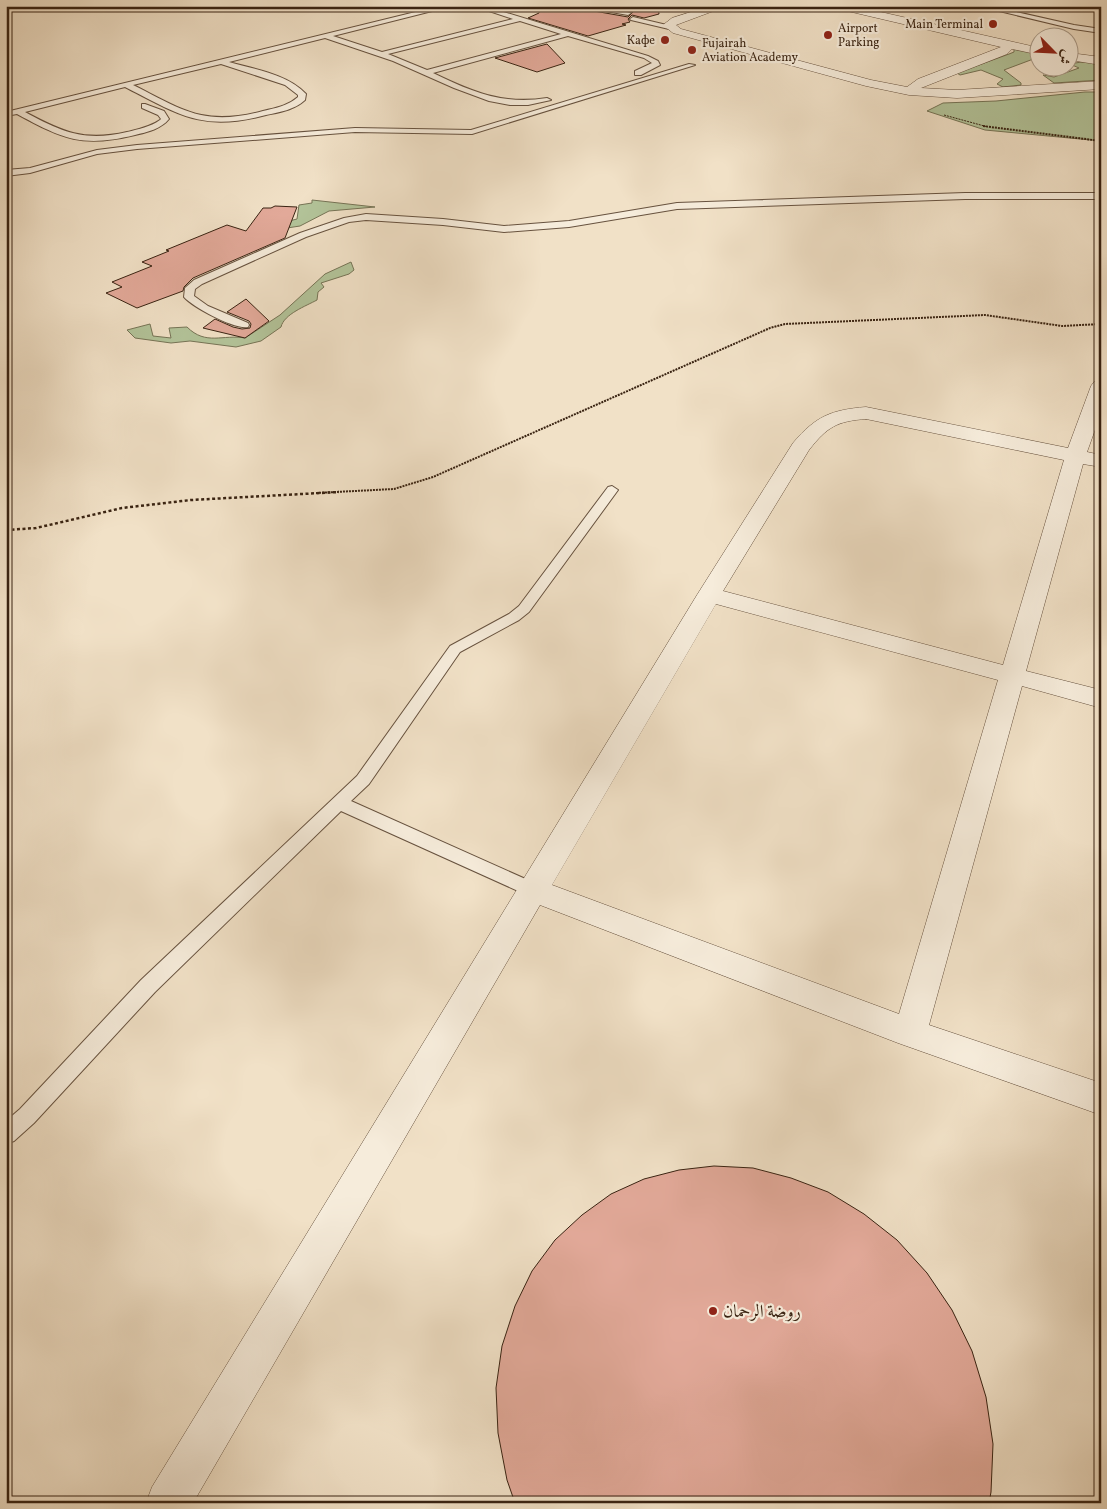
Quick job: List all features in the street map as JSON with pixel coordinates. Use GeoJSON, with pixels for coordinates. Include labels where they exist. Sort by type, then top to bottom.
{"type":"FeatureCollection","features":[{"type":"Feature","properties":{"kind":"street"},"geometry":{"type":"LineString","coordinates":[[722,6],[686,16],[669,25],[677,31],[870,83],[910,91],[972,94],[1101,83]]}},
{"type":"Feature","properties":{"kind":"street"},"geometry":{"type":"LineString","coordinates":[[839,6],[1030,50]]}},
{"type":"Feature","properties":{"kind":"street"},"geometry":{"type":"LineString","coordinates":[[910,91],[918,84],[1003,52],[1007,48],[1006,46]]}},
{"type":"Feature","properties":{"kind":"street"},"geometry":{"type":"LineString","coordinates":[[1080,59],[1101,61]]}},
{"type":"Feature","properties":{"kind":"street"},"geometry":{"type":"LineString","coordinates":[[939,76],[946,83],[972,94]]}},
{"type":"Feature","properties":{"kind":"street"},"geometry":{"type":"LineString","coordinates":[[1036,78],[1050,88]]}},
{"type":"Feature","properties":{"kind":"street"},"geometry":{"type":"LineString","coordinates":[[910,1033],[1012,676],[1088,459],[1101,386]]}},
{"type":"Feature","properties":{"kind":"street"},"geometry":{"type":"LineString","coordinates":[[168,1503],[709,595],[800,447],[817,426],[834,416],[866,413],[1088,459]]}},
{"type":"Feature","properties":{"kind":"street"},"geometry":{"type":"LineString","coordinates":[[709,595],[1101,700]]}},
{"type":"Feature","properties":{"kind":"street"},"geometry":{"type":"LineString","coordinates":[[533,890],[910,1033],[1101,1099]]}},
{"type":"Feature","properties":{"kind":"lane"},"geometry":{"type":"LineString","coordinates":[[6,114],[449,6]]}},
{"type":"Feature","properties":{"kind":"lane"},"geometry":{"type":"LineString","coordinates":[[325,36],[381,54],[491,100],[520,104],[550,100],[647,70],[656,65],[656,62],[646,56],[477,6]]}},
{"type":"Feature","properties":{"kind":"lane"},"geometry":{"type":"LineString","coordinates":[[981,6],[1074,27],[1101,31]]}},
{"type":"Feature","properties":{"kind":"lane"},"geometry":{"type":"LineString","coordinates":[[593,7],[628,13]]}},
{"type":"Feature","properties":{"kind":"lane"},"geometry":{"type":"LineString","coordinates":[[593,7],[620,16]]}},
{"type":"Feature","properties":{"kind":"lane"},"geometry":{"type":"LineString","coordinates":[[642,17],[669,25]]}},
{"type":"Feature","properties":{"kind":"lane"},"geometry":{"type":"LineString","coordinates":[[633,19],[669,25]]}},
{"type":"Feature","properties":{"kind":"lane"},"geometry":{"type":"LineString","coordinates":[[381,54],[520,20]]}},
{"type":"Feature","properties":{"kind":"lane"},"geometry":{"type":"LineString","coordinates":[[425,73],[567,34]]}},
{"type":"Feature","properties":{"kind":"lane"},"geometry":{"type":"LineString","coordinates":[[124,84],[195,117],[222,120],[252,117],[286,108],[302,98],[302,94],[295,88],[270,77],[219,61]]}},
{"type":"Feature","properties":{"kind":"lane"},"geometry":{"type":"LineString","coordinates":[[6,173],[30,170],[98,152],[137,147],[354,130],[472,132],[691,65]]}},
{"type":"Feature","properties":{"kind":"lane"},"geometry":{"type":"LineString","coordinates":[[18,111],[69,137],[102,140],[144,130],[163,122],[165,118],[162,113],[107,89]]}},
{"type":"Feature","properties":{"kind":"lane"},"geometry":{"type":"LineString","coordinates":[[130,99],[146,94]]}},
{"type":"Feature","properties":{"kind":"lane"},"geometry":{"type":"LineString","coordinates":[[244,325],[204,308],[189,297],[190,288],[198,282],[303,235],[347,220],[366,217],[389,217],[504,229],[569,224],[677,206],[965,196],[1101,196]]}},
{"type":"Feature","properties":{"kind":"lane"},"geometry":{"type":"LineString","coordinates":[[6,1134],[27,1116],[148,986],[363,780],[454,650],[514,617],[524,609],[612,490]]}},
{"type":"Feature","properties":{"kind":"lane"},"geometry":{"type":"LineString","coordinates":[[340,803],[533,890]]}},
{"type":"Feature","properties":{"kind":"path"},"geometry":{"type":"LineString","coordinates":[[6,530],[36,528],[122,508],[191,500],[394,489],[434,477],[770,328],[786,324],[978,315],[999,316],[1062,326],[1101,324]]}},
{"type":"Feature","properties":{"kind":"green space"},"geometry":{"type":"Polygon","coordinates":[[[1014,49],[1030,52],[1030,60],[1004,70],[1021,85],[1003,87],[997,84],[1003,79],[981,70],[960,75],[957,73],[1014,52],[1014,49]]]}},
{"type":"Feature","properties":{"kind":"green space"},"geometry":{"type":"Polygon","coordinates":[[[1080,62],[1101,63],[1101,80],[1054,83],[1047,78],[1080,78],[1080,62]]]}},
{"type":"Feature","properties":{"kind":"green space"},"geometry":{"type":"Polygon","coordinates":[[[1101,92],[1101,141],[985,130],[927,111],[943,103],[996,101],[1101,92]]]}},
{"type":"Feature","properties":{"kind":"green space"},"geometry":{"type":"Polygon","coordinates":[[[312,200],[375,207],[329,211],[300,226],[287,228],[289,221],[297,219],[299,205],[312,203],[312,200]]]}},
{"type":"Feature","properties":{"kind":"green space"},"geometry":{"type":"Polygon","coordinates":[[[351,262],[354,270],[349,274],[321,283],[324,287],[318,292],[317,300],[291,314],[286,318],[281,327],[261,341],[236,347],[190,341],[171,343],[135,338],[127,330],[150,324],[153,336],[171,338],[169,328],[187,327],[194,333],[208,338],[245,338],[280,315],[325,274],[351,262]]]}},
{"type":"Feature","properties":{"kind":"building"},"geometry":{"type":"Polygon","coordinates":[[[540,6],[589,6],[594,11],[628,17],[633,12],[610,6],[658,6],[659,14],[644,18],[632,15],[628,19],[630,22],[622,24],[626,25],[588,36],[528,18],[539,13],[540,6]]]}},
{"type":"Feature","properties":{"kind":"building"},"geometry":{"type":"Polygon","coordinates":[[[547,44],[565,63],[537,72],[495,58],[547,44]]]}},
{"type":"Feature","properties":{"kind":"building"},"geometry":{"type":"Polygon","coordinates":[[[275,206],[297,207],[285,238],[193,278],[184,287],[183,291],[137,308],[106,293],[122,287],[112,282],[152,266],[142,262],[227,225],[246,231],[263,208],[275,206]]]}},
{"type":"Feature","properties":{"kind":"building"},"geometry":{"type":"Polygon","coordinates":[[[246,299],[269,321],[245,338],[203,328],[215,319],[233,327],[250,328],[251,324],[249,321],[227,312],[246,299]]]}},
{"type":"Feature","properties":{"kind":"building"},"geometry":{"type":"Polygon","coordinates":[[[714,1166],[753,1168],[791,1178],[828,1192],[864,1214],[897,1240],[927,1273],[952,1310],[972,1351],[986,1397],[993,1444],[989,1503],[515,1503],[507,1480],[498,1433],[496,1388],[502,1346],[515,1306],[532,1271],[555,1240],[582,1215],[611,1194],[644,1179],[679,1170],[714,1166]]]}},
{"type":"Feature","properties":{"kind":"place","name":"Main Terminal"},"geometry":{"type":"Point","coordinates":[993,24]}},
{"type":"Feature","properties":{"kind":"place","name":"Airport Parking"},"geometry":{"type":"Point","coordinates":[828,35]}},
{"type":"Feature","properties":{"kind":"place","name":"Кафе"},"geometry":{"type":"Point","coordinates":[665,40]}},
{"type":"Feature","properties":{"kind":"place","name":"Fujairah Aviation Academy"},"geometry":{"type":"Point","coordinates":[692,50]}},
{"type":"Feature","properties":{"kind":"place","name":"روضة الرحمان"},"geometry":{"type":"Point","coordinates":[713,1311]}}]}
